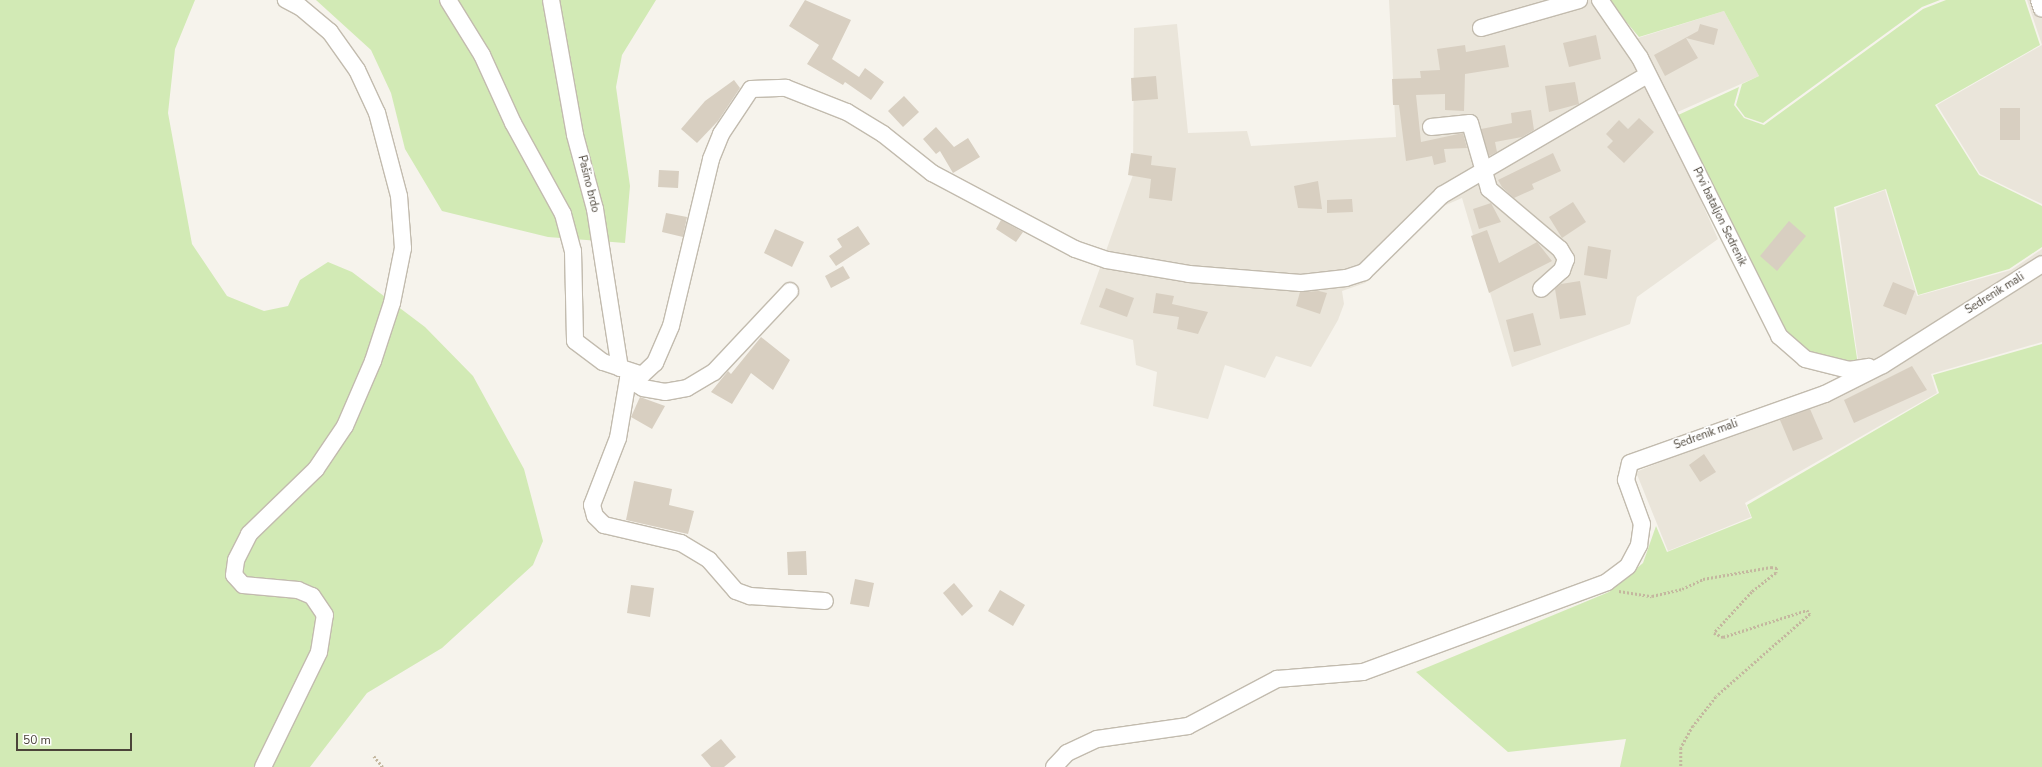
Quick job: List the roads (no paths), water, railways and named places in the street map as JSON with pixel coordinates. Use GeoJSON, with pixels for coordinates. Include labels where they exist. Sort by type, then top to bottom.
{"type":"FeatureCollection","features":[{"type":"Feature","properties":{"kind":"street"},"geometry":{"type":"LineString","coordinates":[[263,767],[319,652],[325,615],[312,596],[298,590],[243,585],[234,575],[236,560],[249,534],[316,469],[345,426],[374,361],[392,303],[402,248],[399,196],[377,113],[357,70],[330,32],[300,7],[286,0]]}},
{"type":"Feature","properties":{"kind":"street"},"geometry":{"type":"LineString","coordinates":[[448,0],[482,55],[513,123],[563,214],[573,251],[575,342],[603,362],[626,373],[643,388],[664,392],[687,388],[714,372],[790,291]]}},
{"type":"Feature","properties":{"kind":"street","name":"Pašino brdo"},"geometry":{"type":"LineString","coordinates":[[551,0],[574,128],[595,209],[626,373],[618,438],[592,505],[595,516],[604,525],[682,543],[709,560],[736,591],[750,596],[825,601]]}},
{"type":"Feature","properties":{"kind":"street"},"geometry":{"type":"LineString","coordinates":[[1481,28],[1579,0]]}},
{"type":"Feature","properties":{"kind":"street","name":"Prvi bataljon Sedrenik"},"geometry":{"type":"LineString","coordinates":[[1600,0],[1640,58],[1647,75],[1779,336],[1805,359],[1827,366],[1849,370],[1883,365]]}},
{"type":"Feature","properties":{"kind":"street"},"geometry":{"type":"LineString","coordinates":[[2039,0],[2042,9]]}},
{"type":"Feature","properties":{"kind":"street"},"geometry":{"type":"LineString","coordinates":[[626,373],[642,375],[661,351],[671,326],[711,159],[721,134],[751,89],[786,88],[848,112],[883,134],[932,173],[1075,249],[1107,260],[1189,274],[1301,282],[1346,278],[1364,272],[1442,195],[1482,173],[1647,75]]}},
{"type":"Feature","properties":{"kind":"street"},"geometry":{"type":"LineString","coordinates":[[1431,127],[1470,123],[1482,173],[1498,198],[1560,249],[1566,259],[1562,270],[1541,290]]}},
{"type":"Feature","properties":{"kind":"street","name":"Sedrenik mali"},"geometry":{"type":"LineString","coordinates":[[1054,767],[1080,745],[1097,739],[1188,726],[1277,679],[1363,672],[1607,582],[1628,566],[1639,545],[1642,524],[1626,480],[1630,463],[1825,394],[1883,365],[2042,264]]}}]}
